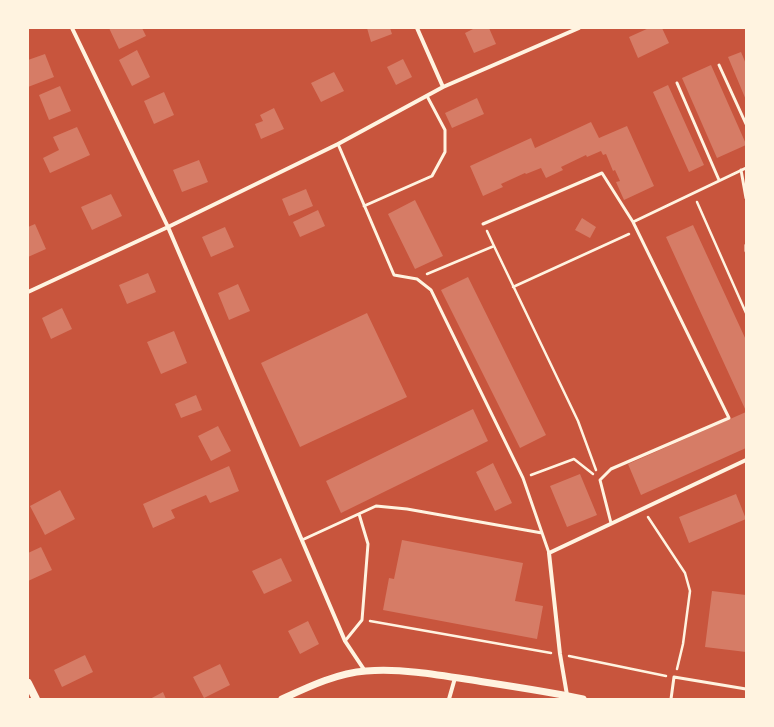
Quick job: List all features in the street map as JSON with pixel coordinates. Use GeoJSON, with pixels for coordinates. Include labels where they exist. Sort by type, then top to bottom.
{"type":"FeatureCollection","features":[{"type":"Feature","properties":{"kind":"main road"},"geometry":{"type":"LineString","coordinates":[[28,684],[36,699]]}},
{"type":"Feature","properties":{"kind":"street"},"geometry":{"type":"LineString","coordinates":[[72,28],[168,227],[345,641],[365,671]]}},
{"type":"Feature","properties":{"kind":"street"},"geometry":{"type":"LineString","coordinates":[[417,28],[443,87]]}},
{"type":"Feature","properties":{"kind":"street"},"geometry":{"type":"LineString","coordinates":[[28,292],[168,227],[338,144],[443,87],[579,28]]}},
{"type":"Feature","properties":{"kind":"street"},"geometry":{"type":"LineString","coordinates":[[567,695],[560,654],[548,553],[746,460]]}},
{"type":"Feature","properties":{"kind":"street"},"geometry":{"type":"LineString","coordinates":[[282,699],[331,679],[365,671],[396,671],[455,678],[567,695],[583,699]]}},
{"type":"Feature","properties":{"kind":"street"},"geometry":{"type":"LineString","coordinates":[[449,699],[455,678]]}},
{"type":"Feature","properties":{"kind":"lane"},"geometry":{"type":"LineString","coordinates":[[720,65],[746,124]]}},
{"type":"Feature","properties":{"kind":"lane"},"geometry":{"type":"LineString","coordinates":[[677,83],[719,180]]}},
{"type":"Feature","properties":{"kind":"lane"},"geometry":{"type":"LineString","coordinates":[[364,206],[432,176],[445,152],[445,130],[427,96]]}},
{"type":"Feature","properties":{"kind":"lane"},"geometry":{"type":"LineString","coordinates":[[338,144],[394,275],[417,278],[431,290],[523,478],[548,553]]}},
{"type":"Feature","properties":{"kind":"lane"},"geometry":{"type":"LineString","coordinates":[[633,222],[746,168]]}},
{"type":"Feature","properties":{"kind":"lane"},"geometry":{"type":"LineString","coordinates":[[741,170],[746,198]]}},
{"type":"Feature","properties":{"kind":"lane"},"geometry":{"type":"LineString","coordinates":[[483,224],[602,174],[633,222],[729,418],[611,469],[600,480],[611,523]]}},
{"type":"Feature","properties":{"kind":"lane"},"geometry":{"type":"LineString","coordinates":[[746,245],[746,251]]}},
{"type":"Feature","properties":{"kind":"lane"},"geometry":{"type":"LineString","coordinates":[[302,540],[376,506],[407,509],[542,533]]}},
{"type":"Feature","properties":{"kind":"lane"},"geometry":{"type":"LineString","coordinates":[[345,641],[362,620],[368,544],[358,514]]}},
{"type":"Feature","properties":{"kind":"lane"},"geometry":{"type":"LineString","coordinates":[[672,699],[674,677],[746,689]]}},
{"type":"Feature","properties":{"kind":"path"},"geometry":{"type":"LineString","coordinates":[[692,193],[746,313]]}},
{"type":"Feature","properties":{"kind":"path"},"geometry":{"type":"LineString","coordinates":[[483,224],[578,421],[600,480]]}},
{"type":"Feature","properties":{"kind":"path"},"geometry":{"type":"LineString","coordinates":[[513,287],[637,230]]}},
{"type":"Feature","properties":{"kind":"path"},"geometry":{"type":"LineString","coordinates":[[417,278],[494,246]]}},
{"type":"Feature","properties":{"kind":"path"},"geometry":{"type":"LineString","coordinates":[[523,478],[574,459],[600,480]]}},
{"type":"Feature","properties":{"kind":"path"},"geometry":{"type":"LineString","coordinates":[[362,620],[560,654],[674,677],[683,644],[690,591],[685,573],[642,508]]}},
{"type":"Feature","properties":{"kind":"building"},"geometry":{"type":"Polygon","coordinates":[[[109,28],[142,28],[146,36],[119,49],[109,28]]]}},
{"type":"Feature","properties":{"kind":"building"},"geometry":{"type":"Polygon","coordinates":[[[367,28],[390,28],[392,34],[371,42],[367,28]]]}},
{"type":"Feature","properties":{"kind":"building"},"geometry":{"type":"Polygon","coordinates":[[[475,28],[489,28],[496,44],[474,53],[465,33],[475,28]]]}},
{"type":"Feature","properties":{"kind":"building"},"geometry":{"type":"Polygon","coordinates":[[[649,28],[662,28],[669,43],[638,58],[629,37],[649,28]]]}},
{"type":"Feature","properties":{"kind":"building"},"geometry":{"type":"Polygon","coordinates":[[[137,50],[150,77],[132,86],[119,60],[137,50]]]}},
{"type":"Feature","properties":{"kind":"building"},"geometry":{"type":"Polygon","coordinates":[[[741,52],[746,64],[746,100],[728,57],[741,52]]]}},
{"type":"Feature","properties":{"kind":"building"},"geometry":{"type":"Polygon","coordinates":[[[45,54],[54,77],[28,87],[28,60],[45,54]]]}},
{"type":"Feature","properties":{"kind":"building"},"geometry":{"type":"Polygon","coordinates":[[[403,59],[412,77],[396,85],[387,67],[403,59]]]}},
{"type":"Feature","properties":{"kind":"building"},"geometry":{"type":"Polygon","coordinates":[[[711,65],[746,144],[717,158],[682,78],[711,65]]]}},
{"type":"Feature","properties":{"kind":"building"},"geometry":{"type":"Polygon","coordinates":[[[334,72],[344,91],[321,102],[311,83],[334,72]]]}},
{"type":"Feature","properties":{"kind":"building"},"geometry":{"type":"Polygon","coordinates":[[[668,85],[704,165],[689,172],[653,92],[668,85]]]}},
{"type":"Feature","properties":{"kind":"building"},"geometry":{"type":"Polygon","coordinates":[[[60,86],[71,111],[49,120],[39,95],[60,86]]]}},
{"type":"Feature","properties":{"kind":"building"},"geometry":{"type":"Polygon","coordinates":[[[164,92],[174,115],[154,124],[144,101],[164,92]]]}},
{"type":"Feature","properties":{"kind":"building"},"geometry":{"type":"Polygon","coordinates":[[[477,98],[484,114],[452,128],[445,113],[477,98]]]}},
{"type":"Feature","properties":{"kind":"building"},"geometry":{"type":"Polygon","coordinates":[[[274,108],[284,129],[261,139],[255,124],[263,121],[260,115],[274,108]]]}},
{"type":"Feature","properties":{"kind":"building"},"geometry":{"type":"Polygon","coordinates":[[[591,122],[599,138],[627,126],[654,186],[624,200],[616,182],[620,181],[615,170],[613,171],[606,154],[603,155],[601,151],[587,157],[586,155],[561,167],[563,170],[546,178],[541,168],[526,174],[525,173],[501,184],[503,187],[483,196],[470,166],[531,138],[535,148],[591,122]]]}},
{"type":"Feature","properties":{"kind":"building"},"geometry":{"type":"Polygon","coordinates":[[[77,127],[90,155],[50,173],[43,158],[59,150],[53,137],[77,127]]]}},
{"type":"Feature","properties":{"kind":"building"},"geometry":{"type":"Polygon","coordinates":[[[199,160],[208,182],[182,192],[173,170],[199,160]]]}},
{"type":"Feature","properties":{"kind":"building"},"geometry":{"type":"Polygon","coordinates":[[[306,189],[313,206],[289,216],[282,199],[306,189]]]}},
{"type":"Feature","properties":{"kind":"building"},"geometry":{"type":"Polygon","coordinates":[[[111,194],[122,216],[92,230],[81,207],[111,194]]]}},
{"type":"Feature","properties":{"kind":"building"},"geometry":{"type":"Polygon","coordinates":[[[415,200],[443,256],[415,269],[388,214],[415,200]]]}},
{"type":"Feature","properties":{"kind":"building"},"geometry":{"type":"Polygon","coordinates":[[[318,210],[325,226],[300,237],[293,222],[318,210]]]}},
{"type":"Feature","properties":{"kind":"building"},"geometry":{"type":"Polygon","coordinates":[[[582,218],[596,227],[590,238],[575,230],[582,218]]]}},
{"type":"Feature","properties":{"kind":"building"},"geometry":{"type":"Polygon","coordinates":[[[35,224],[46,249],[28,257],[28,227],[35,224]]]}},
{"type":"Feature","properties":{"kind":"building"},"geometry":{"type":"Polygon","coordinates":[[[693,225],[746,340],[746,411],[666,237],[693,225]]]}},
{"type":"Feature","properties":{"kind":"building"},"geometry":{"type":"Polygon","coordinates":[[[225,227],[234,247],[211,257],[202,237],[225,227]]]}},
{"type":"Feature","properties":{"kind":"building"},"geometry":{"type":"Polygon","coordinates":[[[148,273],[156,292],[127,304],[119,285],[148,273]]]}},
{"type":"Feature","properties":{"kind":"building"},"geometry":{"type":"Polygon","coordinates":[[[468,277],[546,435],[520,448],[441,290],[468,277]]]}},
{"type":"Feature","properties":{"kind":"building"},"geometry":{"type":"Polygon","coordinates":[[[238,284],[250,311],[229,320],[218,293],[238,284]]]}},
{"type":"Feature","properties":{"kind":"building"},"geometry":{"type":"Polygon","coordinates":[[[62,308],[72,329],[51,339],[42,318],[62,308]]]}},
{"type":"Feature","properties":{"kind":"building"},"geometry":{"type":"Polygon","coordinates":[[[367,313],[407,397],[300,447],[261,363],[367,313]]]}},
{"type":"Feature","properties":{"kind":"building"},"geometry":{"type":"Polygon","coordinates":[[[174,331],[187,363],[161,374],[147,342],[174,331]]]}},
{"type":"Feature","properties":{"kind":"building"},"geometry":{"type":"Polygon","coordinates":[[[196,395],[202,410],[181,418],[175,404],[196,395]]]}},
{"type":"Feature","properties":{"kind":"building"},"geometry":{"type":"Polygon","coordinates":[[[473,409],[488,441],[341,513],[326,481],[473,409]]]}},
{"type":"Feature","properties":{"kind":"building"},"geometry":{"type":"Polygon","coordinates":[[[746,412],[746,448],[641,495],[628,464],[746,412]]]}},
{"type":"Feature","properties":{"kind":"building"},"geometry":{"type":"Polygon","coordinates":[[[218,426],[231,451],[211,461],[198,436],[218,426]]]}},
{"type":"Feature","properties":{"kind":"building"},"geometry":{"type":"Polygon","coordinates":[[[493,463],[512,503],[495,511],[476,472],[493,463]]]}},
{"type":"Feature","properties":{"kind":"building"},"geometry":{"type":"Polygon","coordinates":[[[229,466],[239,491],[210,503],[206,495],[171,510],[175,518],[153,528],[143,504],[229,466]]]}},
{"type":"Feature","properties":{"kind":"building"},"geometry":{"type":"Polygon","coordinates":[[[580,474],[597,515],[567,527],[550,486],[580,474]]]}},
{"type":"Feature","properties":{"kind":"building"},"geometry":{"type":"Polygon","coordinates":[[[60,490],[75,519],[45,535],[30,506],[60,490]]]}},
{"type":"Feature","properties":{"kind":"building"},"geometry":{"type":"Polygon","coordinates":[[[736,494],[746,519],[689,543],[679,517],[736,494]]]}},
{"type":"Feature","properties":{"kind":"building"},"geometry":{"type":"Polygon","coordinates":[[[402,540],[523,563],[515,601],[543,606],[537,639],[383,610],[389,578],[394,579],[402,540]]]}},
{"type":"Feature","properties":{"kind":"building"},"geometry":{"type":"Polygon","coordinates":[[[41,547],[52,570],[28,581],[28,553],[41,547]]]}},
{"type":"Feature","properties":{"kind":"building"},"geometry":{"type":"Polygon","coordinates":[[[281,558],[292,581],[264,594],[252,571],[281,558]]]}},
{"type":"Feature","properties":{"kind":"building"},"geometry":{"type":"Polygon","coordinates":[[[712,591],[746,595],[746,652],[705,647],[712,591]]]}},
{"type":"Feature","properties":{"kind":"building"},"geometry":{"type":"Polygon","coordinates":[[[308,621],[319,644],[300,654],[288,631],[308,621]]]}},
{"type":"Feature","properties":{"kind":"building"},"geometry":{"type":"Polygon","coordinates":[[[85,655],[93,672],[62,687],[54,670],[85,655]]]}},
{"type":"Feature","properties":{"kind":"building"},"geometry":{"type":"Polygon","coordinates":[[[220,664],[230,685],[204,698],[193,677],[220,664]]]}},
{"type":"Feature","properties":{"kind":"building"},"geometry":{"type":"Polygon","coordinates":[[[163,692],[166,699],[150,699],[163,692]]]}}]}
